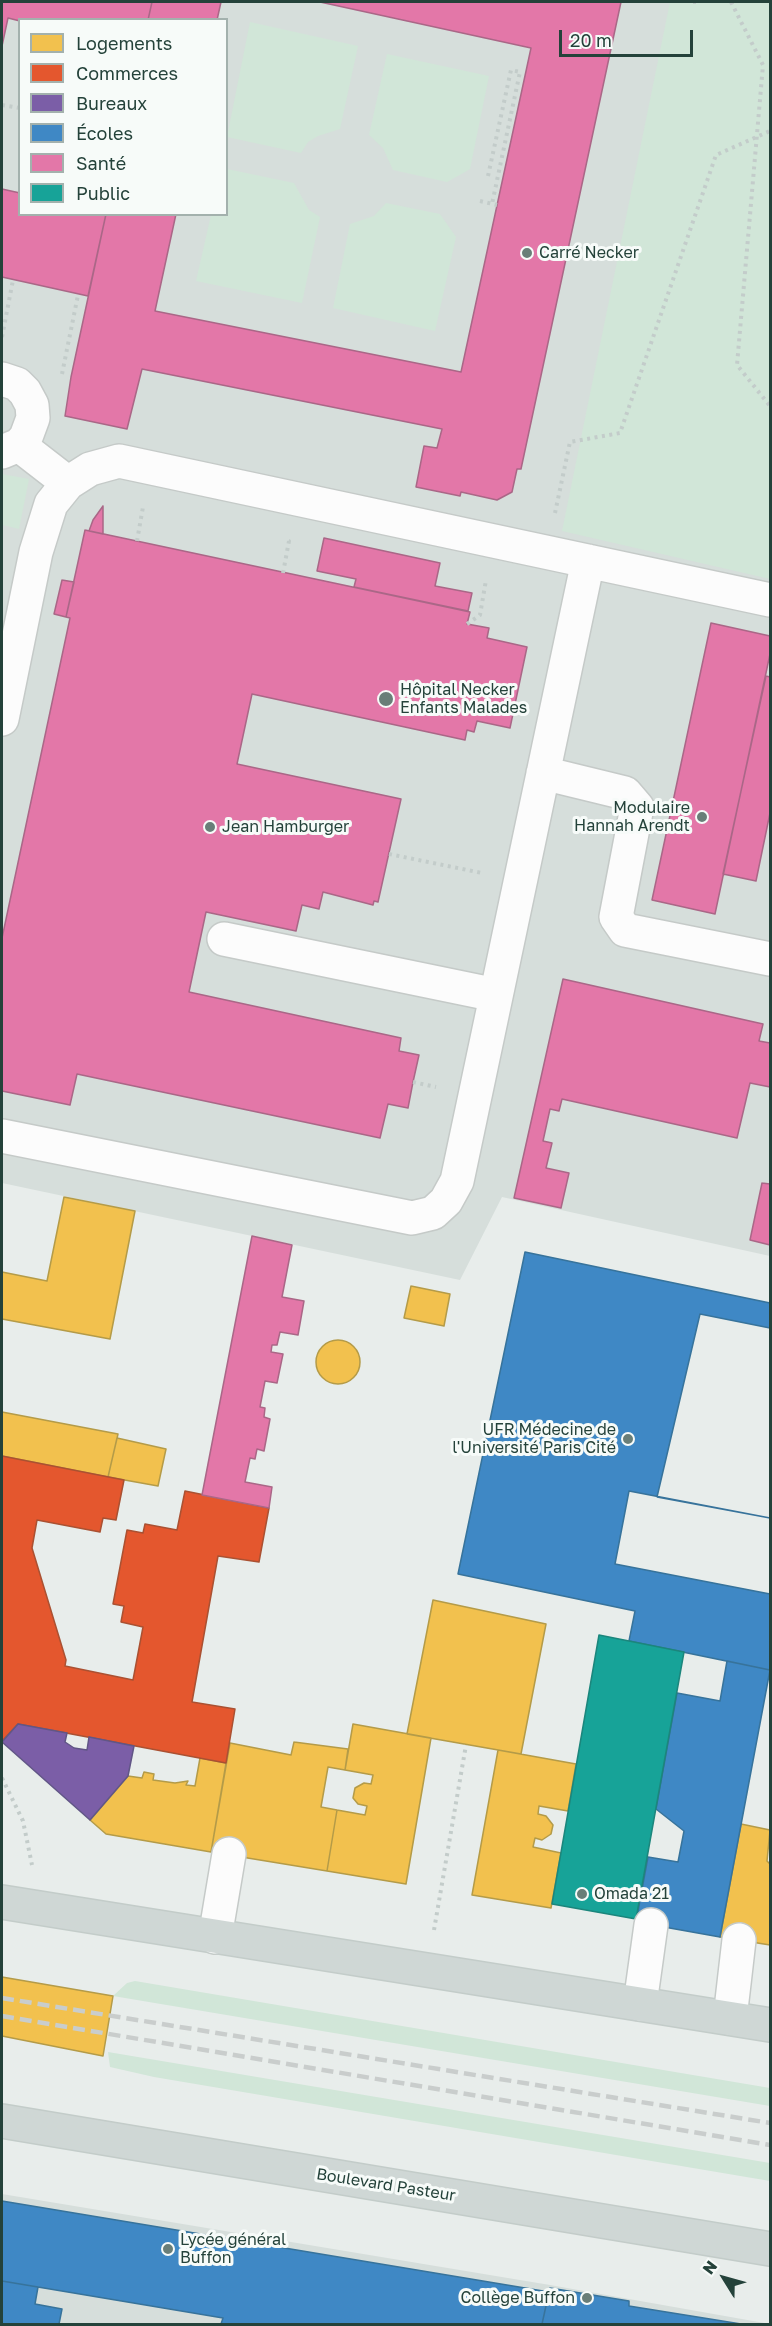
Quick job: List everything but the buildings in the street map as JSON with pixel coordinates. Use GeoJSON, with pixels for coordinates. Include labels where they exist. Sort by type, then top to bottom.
{"type":"FeatureCollection","features":[{"type":"Feature","properties":{"kind":"main road"},"geometry":{"type":"LineString","coordinates":[[2,1902],[771,2025]]}},
{"type":"Feature","properties":{"kind":"main road","name":"Boulevard Pasteur"},"geometry":{"type":"LineString","coordinates":[[2,2121],[771,2249]]}},
{"type":"Feature","properties":{"kind":"lane"},"geometry":{"type":"LineString","coordinates":[[2,379],[16,384],[32,405],[31,427],[10,448],[68,483]]}},
{"type":"Feature","properties":{"kind":"lane"},"geometry":{"type":"LineString","coordinates":[[2,719],[36,552],[51,504],[68,483],[90,469],[120,461],[771,600]]}},
{"type":"Feature","properties":{"kind":"lane"},"geometry":{"type":"LineString","coordinates":[[2,1136],[412,1218],[433,1213],[446,1201],[457,1181],[588,561]]}},
{"type":"Feature","properties":{"kind":"lane"},"geometry":{"type":"LineString","coordinates":[[543,773],[625,793],[637,807],[616,917],[625,930],[771,959]]}},
{"type":"Feature","properties":{"kind":"lane"},"geometry":{"type":"LineString","coordinates":[[224,939],[496,995]]}},
{"type":"Feature","properties":{"kind":"lane"},"geometry":{"type":"LineString","coordinates":[[215,1937],[229,1854]]}},
{"type":"Feature","properties":{"kind":"lane"},"geometry":{"type":"LineString","coordinates":[[640,2004],[651,1925]]}},
{"type":"Feature","properties":{"kind":"lane"},"geometry":{"type":"LineString","coordinates":[[730,2018],[739,1940]]}},
{"type":"Feature","properties":{"kind":"path"},"geometry":{"type":"LineString","coordinates":[[731,2],[763,65],[737,364],[770,404]]}},
{"type":"Feature","properties":{"kind":"path"},"geometry":{"type":"LineString","coordinates":[[488,176],[511,70],[520,72],[492,204]]}},
{"type":"Feature","properties":{"kind":"path"},"geometry":{"type":"LineString","coordinates":[[2,105],[18,108]]}},
{"type":"Feature","properties":{"kind":"path"},"geometry":{"type":"LineString","coordinates":[[547,551],[570,442],[620,433],[716,155],[771,131]]}},
{"type":"Feature","properties":{"kind":"path"},"geometry":{"type":"LineString","coordinates":[[480,201],[497,205]]}},
{"type":"Feature","properties":{"kind":"path"},"geometry":{"type":"LineString","coordinates":[[2,337],[13,280]]}},
{"type":"Feature","properties":{"kind":"path"},"geometry":{"type":"LineString","coordinates":[[137,541],[145,499]]}},
{"type":"Feature","properties":{"kind":"path"},"geometry":{"type":"LineString","coordinates":[[467,624],[480,615],[494,540]]}},
{"type":"Feature","properties":{"kind":"path"},"geometry":{"type":"LineString","coordinates":[[283,573],[289,541]]}},
{"type":"Feature","properties":{"kind":"path"},"geometry":{"type":"LineString","coordinates":[[389,854],[520,881]]}},
{"type":"Feature","properties":{"kind":"path"},"geometry":{"type":"LineString","coordinates":[[432,1938],[466,1744]]}},
{"type":"Feature","properties":{"kind":"path"},"geometry":{"type":"LineString","coordinates":[[2,1778],[23,1821],[31,1865],[38,1872]]}},
{"type":"Feature","properties":{"kind":"shaded area","name":"Hôpital Necker Enfants Malades"},"geometry":{"type":"Polygon","coordinates":[[[2,2],[770,2],[770,1256],[502,1197],[460,1280],[2,1183],[2,2]]]}},
{"type":"Feature","properties":{"kind":"shaded area","name":"Lycée général Buffon"},"geometry":{"type":"Polygon","coordinates":[[[2,2194],[550,2285],[770,2324],[2,2324],[2,2194]]]}},
{"type":"Feature","properties":{"kind":"green space"},"geometry":{"type":"Polygon","coordinates":[[[670,2],[770,2],[770,579],[562,531],[670,2]]]}},
{"type":"Feature","properties":{"kind":"green space"},"geometry":{"type":"Polygon","coordinates":[[[250,22],[358,46],[340,129],[308,142],[301,153],[228,137],[250,22]]]}},
{"type":"Feature","properties":{"kind":"green space"},"geometry":{"type":"Polygon","coordinates":[[[387,54],[489,76],[470,169],[447,182],[393,170],[383,148],[369,135],[387,54]]]}},
{"type":"Feature","properties":{"kind":"green space"},"geometry":{"type":"Polygon","coordinates":[[[228,169],[294,183],[309,210],[320,217],[302,303],[196,281],[211,216],[228,216],[228,169]]]}},
{"type":"Feature","properties":{"kind":"green space"},"geometry":{"type":"Polygon","coordinates":[[[386,203],[440,214],[456,237],[435,331],[333,308],[350,224],[374,216],[386,203]]]}},
{"type":"Feature","properties":{"kind":"green space"},"geometry":{"type":"Polygon","coordinates":[[[2,474],[29,479],[19,529],[2,525],[2,474]]]}},
{"type":"Feature","properties":{"kind":"green space"},"geometry":{"type":"Polygon","coordinates":[[[135,1981],[770,2088],[770,2106],[113,1996],[127,1983],[135,1981]]]}},
{"type":"Feature","properties":{"kind":"green space"},"geometry":{"type":"Polygon","coordinates":[[[108,2052],[770,2163],[770,2181],[154,2077],[110,2067],[108,2052]]]}},
{"type":"Feature","properties":{"kind":"railway"},"geometry":{"type":"LineString","coordinates":[[2,1998],[770,2123]]}},
{"type":"Feature","properties":{"kind":"railway"},"geometry":{"type":"LineString","coordinates":[[2,2016],[770,2145]]}},
{"type":"Feature","properties":{"kind":"place","name":"Carré Necker"},"geometry":{"type":"Point","coordinates":[527,253]}},
{"type":"Feature","properties":{"kind":"place","name":"Hôpital Necker Enfants Malades"},"geometry":{"type":"Point","coordinates":[386,699]}},
{"type":"Feature","properties":{"kind":"place","name":"Modulaire Hannah Arendt"},"geometry":{"type":"Point","coordinates":[702,817]}},
{"type":"Feature","properties":{"kind":"place","name":"Jean Hamburger"},"geometry":{"type":"Point","coordinates":[210,827]}},
{"type":"Feature","properties":{"kind":"place","name":"UFR Médecine de l'Université Paris Cité"},"geometry":{"type":"Point","coordinates":[628,1439]}},
{"type":"Feature","properties":{"kind":"place","name":"Omada 21"},"geometry":{"type":"Point","coordinates":[582,1894]}},
{"type":"Feature","properties":{"kind":"place","name":"Lycée général Buffon"},"geometry":{"type":"Point","coordinates":[168,2249]}},
{"type":"Feature","properties":{"kind":"place","name":"Collège Buffon"},"geometry":{"type":"Point","coordinates":[587,2298]}}]}
